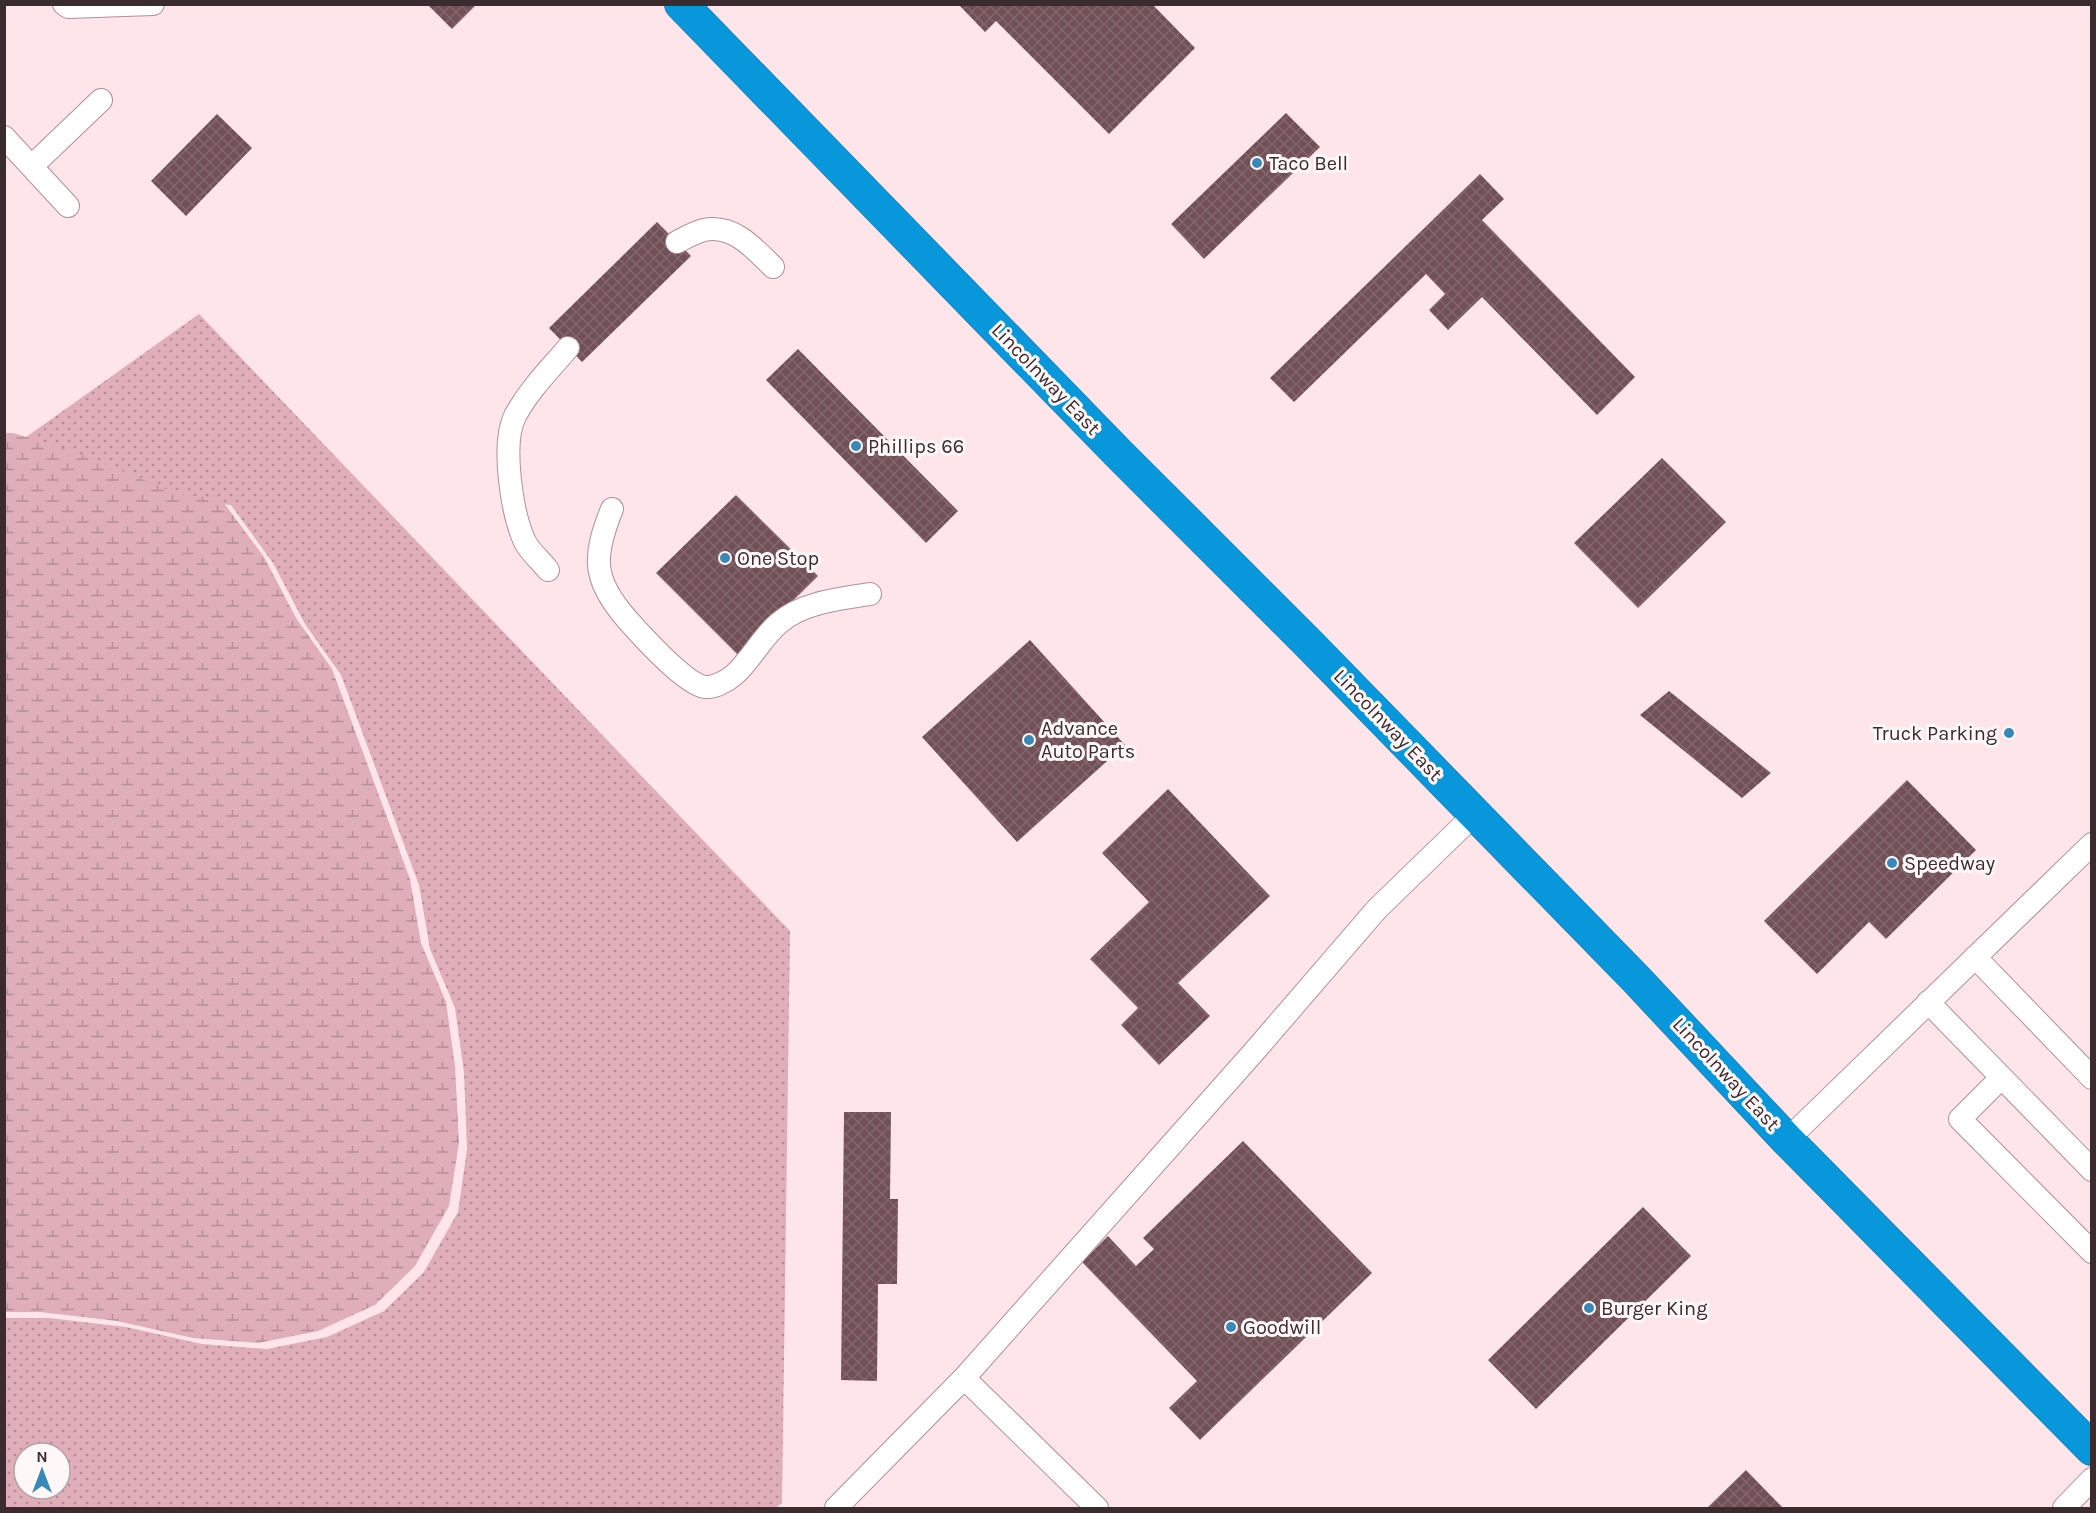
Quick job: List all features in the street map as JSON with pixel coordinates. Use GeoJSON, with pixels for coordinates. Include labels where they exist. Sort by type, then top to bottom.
{"type":"FeatureCollection","features":[{"type":"Feature","properties":{"kind":"highway","name":"Lincolnway East"},"geometry":{"type":"LineString","coordinates":[[681,4],[1117,452],[1302,636],[1636,979],[1787,1140],[2091,1449]]}},
{"type":"Feature","properties":{"kind":"lane"},"geometry":{"type":"LineString","coordinates":[[64,4],[68,7],[153,4]]}},
{"type":"Feature","properties":{"kind":"lane"},"geometry":{"type":"LineString","coordinates":[[32,166],[101,100]]}},
{"type":"Feature","properties":{"kind":"lane"},"geometry":{"type":"LineString","coordinates":[[4,137],[68,206]]}},
{"type":"Feature","properties":{"kind":"lane"},"geometry":{"type":"LineString","coordinates":[[677,242],[704,230],[722,230],[738,236],[773,267]]}},
{"type":"Feature","properties":{"kind":"lane"},"geometry":{"type":"LineString","coordinates":[[548,570],[526,543],[515,513],[508,444],[514,419],[532,388],[568,348]]}},
{"type":"Feature","properties":{"kind":"lane"},"geometry":{"type":"LineString","coordinates":[[612,509],[603,531],[598,560],[601,580],[609,599],[687,679],[705,687],[722,683],[734,674],[779,622],[804,608],[870,594]]}},
{"type":"Feature","properties":{"kind":"lane"},"geometry":{"type":"LineString","coordinates":[[836,1509],[964,1378],[1252,1054],[1377,909],[1475,814]]}},
{"type":"Feature","properties":{"kind":"lane"},"geometry":{"type":"LineString","coordinates":[[1787,1140],[2091,844]]}},
{"type":"Feature","properties":{"kind":"lane"},"geometry":{"type":"LineString","coordinates":[[1975,957],[2091,1078]]}},
{"type":"Feature","properties":{"kind":"lane"},"geometry":{"type":"LineString","coordinates":[[1928,1002],[2091,1170]]}},
{"type":"Feature","properties":{"kind":"lane"},"geometry":{"type":"LineString","coordinates":[[2001,1078],[1960,1119],[2091,1252]]}},
{"type":"Feature","properties":{"kind":"lane"},"geometry":{"type":"LineString","coordinates":[[964,1378],[1097,1509]]}},
{"type":"Feature","properties":{"kind":"lane"},"geometry":{"type":"LineString","coordinates":[[2064,1509],[2091,1479]]}},
{"type":"Feature","properties":{"kind":"green space"},"geometry":{"type":"Polygon","coordinates":[[[199,314],[790,931],[782,1503],[776,1508],[5,1508],[4,1318],[49,1318],[126,1327],[202,1344],[267,1349],[327,1337],[384,1311],[424,1272],[458,1212],[467,1149],[464,1072],[455,1008],[430,949],[419,885],[341,675],[305,624],[273,563],[231,505],[187,500],[22,440],[199,314]]]}},
{"type":"Feature","properties":{"kind":"green space"},"geometry":{"type":"Polygon","coordinates":[[[5,433],[13,433],[78,453],[178,494],[221,499],[264,557],[296,618],[332,669],[410,879],[421,943],[446,1002],[455,1066],[459,1143],[449,1206],[415,1266],[375,1305],[318,1331],[258,1343],[193,1338],[117,1321],[40,1312],[5,1312],[5,433]]]}},
{"type":"Feature","properties":{"kind":"building"},"geometry":{"type":"Polygon","coordinates":[[[427,4],[477,4],[452,29],[427,4]]]}},
{"type":"Feature","properties":{"kind":"building"},"geometry":{"type":"Polygon","coordinates":[[[958,4],[1152,4],[1195,48],[1109,134],[996,21],[985,32],[958,4]]]}},
{"type":"Feature","properties":{"kind":"building"},"geometry":{"type":"Polygon","coordinates":[[[1286,113],[1320,147],[1204,259],[1171,224],[1286,113]]]}},
{"type":"Feature","properties":{"kind":"building"},"geometry":{"type":"Polygon","coordinates":[[[217,114],[252,148],[186,216],[151,181],[217,114]]]}},
{"type":"Feature","properties":{"kind":"building"},"geometry":{"type":"Polygon","coordinates":[[[1480,174],[1504,199],[1482,220],[1635,377],[1597,415],[1482,297],[1448,330],[1429,310],[1445,294],[1426,274],[1294,402],[1270,378],[1480,174]]]}},
{"type":"Feature","properties":{"kind":"building"},"geometry":{"type":"Polygon","coordinates":[[[657,222],[691,256],[582,362],[549,328],[657,222]]]}},
{"type":"Feature","properties":{"kind":"building"},"geometry":{"type":"Polygon","coordinates":[[[798,349],[958,511],[926,543],[766,380],[798,349]]]}},
{"type":"Feature","properties":{"kind":"building"},"geometry":{"type":"Polygon","coordinates":[[[1662,458],[1726,522],[1638,608],[1574,543],[1662,458]]]}},
{"type":"Feature","properties":{"kind":"building"},"geometry":{"type":"Polygon","coordinates":[[[736,495],[818,576],[738,655],[656,573],[736,495]]]}},
{"type":"Feature","properties":{"kind":"building"},"geometry":{"type":"Polygon","coordinates":[[[1030,640],[1125,745],[1017,842],[922,737],[1030,640]]]}},
{"type":"Feature","properties":{"kind":"building"},"geometry":{"type":"Polygon","coordinates":[[[1669,691],[1771,773],[1742,798],[1640,715],[1669,691]]]}},
{"type":"Feature","properties":{"kind":"building"},"geometry":{"type":"Polygon","coordinates":[[[1907,780],[1976,850],[1886,939],[1869,922],[1817,974],[1764,921],[1907,780]]]}},
{"type":"Feature","properties":{"kind":"building"},"geometry":{"type":"Polygon","coordinates":[[[1168,789],[1270,896],[1178,983],[1210,1016],[1159,1065],[1121,1025],[1138,1008],[1090,959],[1149,902],[1102,853],[1168,789]]]}},
{"type":"Feature","properties":{"kind":"building"},"geometry":{"type":"Polygon","coordinates":[[[844,1112],[891,1112],[890,1199],[898,1199],[897,1284],[878,1284],[877,1381],[841,1380],[844,1112]]]}},
{"type":"Feature","properties":{"kind":"building","name":"Goodwill"},"geometry":{"type":"Polygon","coordinates":[[[1243,1141],[1372,1273],[1200,1440],[1169,1408],[1197,1381],[1082,1262],[1108,1236],[1136,1266],[1154,1249],[1143,1238],[1243,1141]]]}},
{"type":"Feature","properties":{"kind":"building","name":"Burger King"},"geometry":{"type":"Polygon","coordinates":[[[1643,1207],[1691,1256],[1536,1409],[1488,1360],[1643,1207]]]}},
{"type":"Feature","properties":{"kind":"building"},"geometry":{"type":"Polygon","coordinates":[[[1746,1470],[1783,1508],[1707,1508],[1746,1470]]]}},
{"type":"Feature","properties":{"kind":"place","name":"Taco Bell"},"geometry":{"type":"Point","coordinates":[1257,163]}},
{"type":"Feature","properties":{"kind":"place","name":"Phillips 66"},"geometry":{"type":"Point","coordinates":[856,446]}},
{"type":"Feature","properties":{"kind":"place","name":"One Stop"},"geometry":{"type":"Point","coordinates":[725,558]}},
{"type":"Feature","properties":{"kind":"place","name":"Truck Parking"},"geometry":{"type":"Point","coordinates":[2009,733]}},
{"type":"Feature","properties":{"kind":"place","name":"Advance Auto Parts"},"geometry":{"type":"Point","coordinates":[1029,740]}},
{"type":"Feature","properties":{"kind":"place","name":"Speedway"},"geometry":{"type":"Point","coordinates":[1892,863]}},
{"type":"Feature","properties":{"kind":"place","name":"Burger King"},"geometry":{"type":"Point","coordinates":[1589,1308]}},
{"type":"Feature","properties":{"kind":"place","name":"Goodwill"},"geometry":{"type":"Point","coordinates":[1231,1327]}}]}
